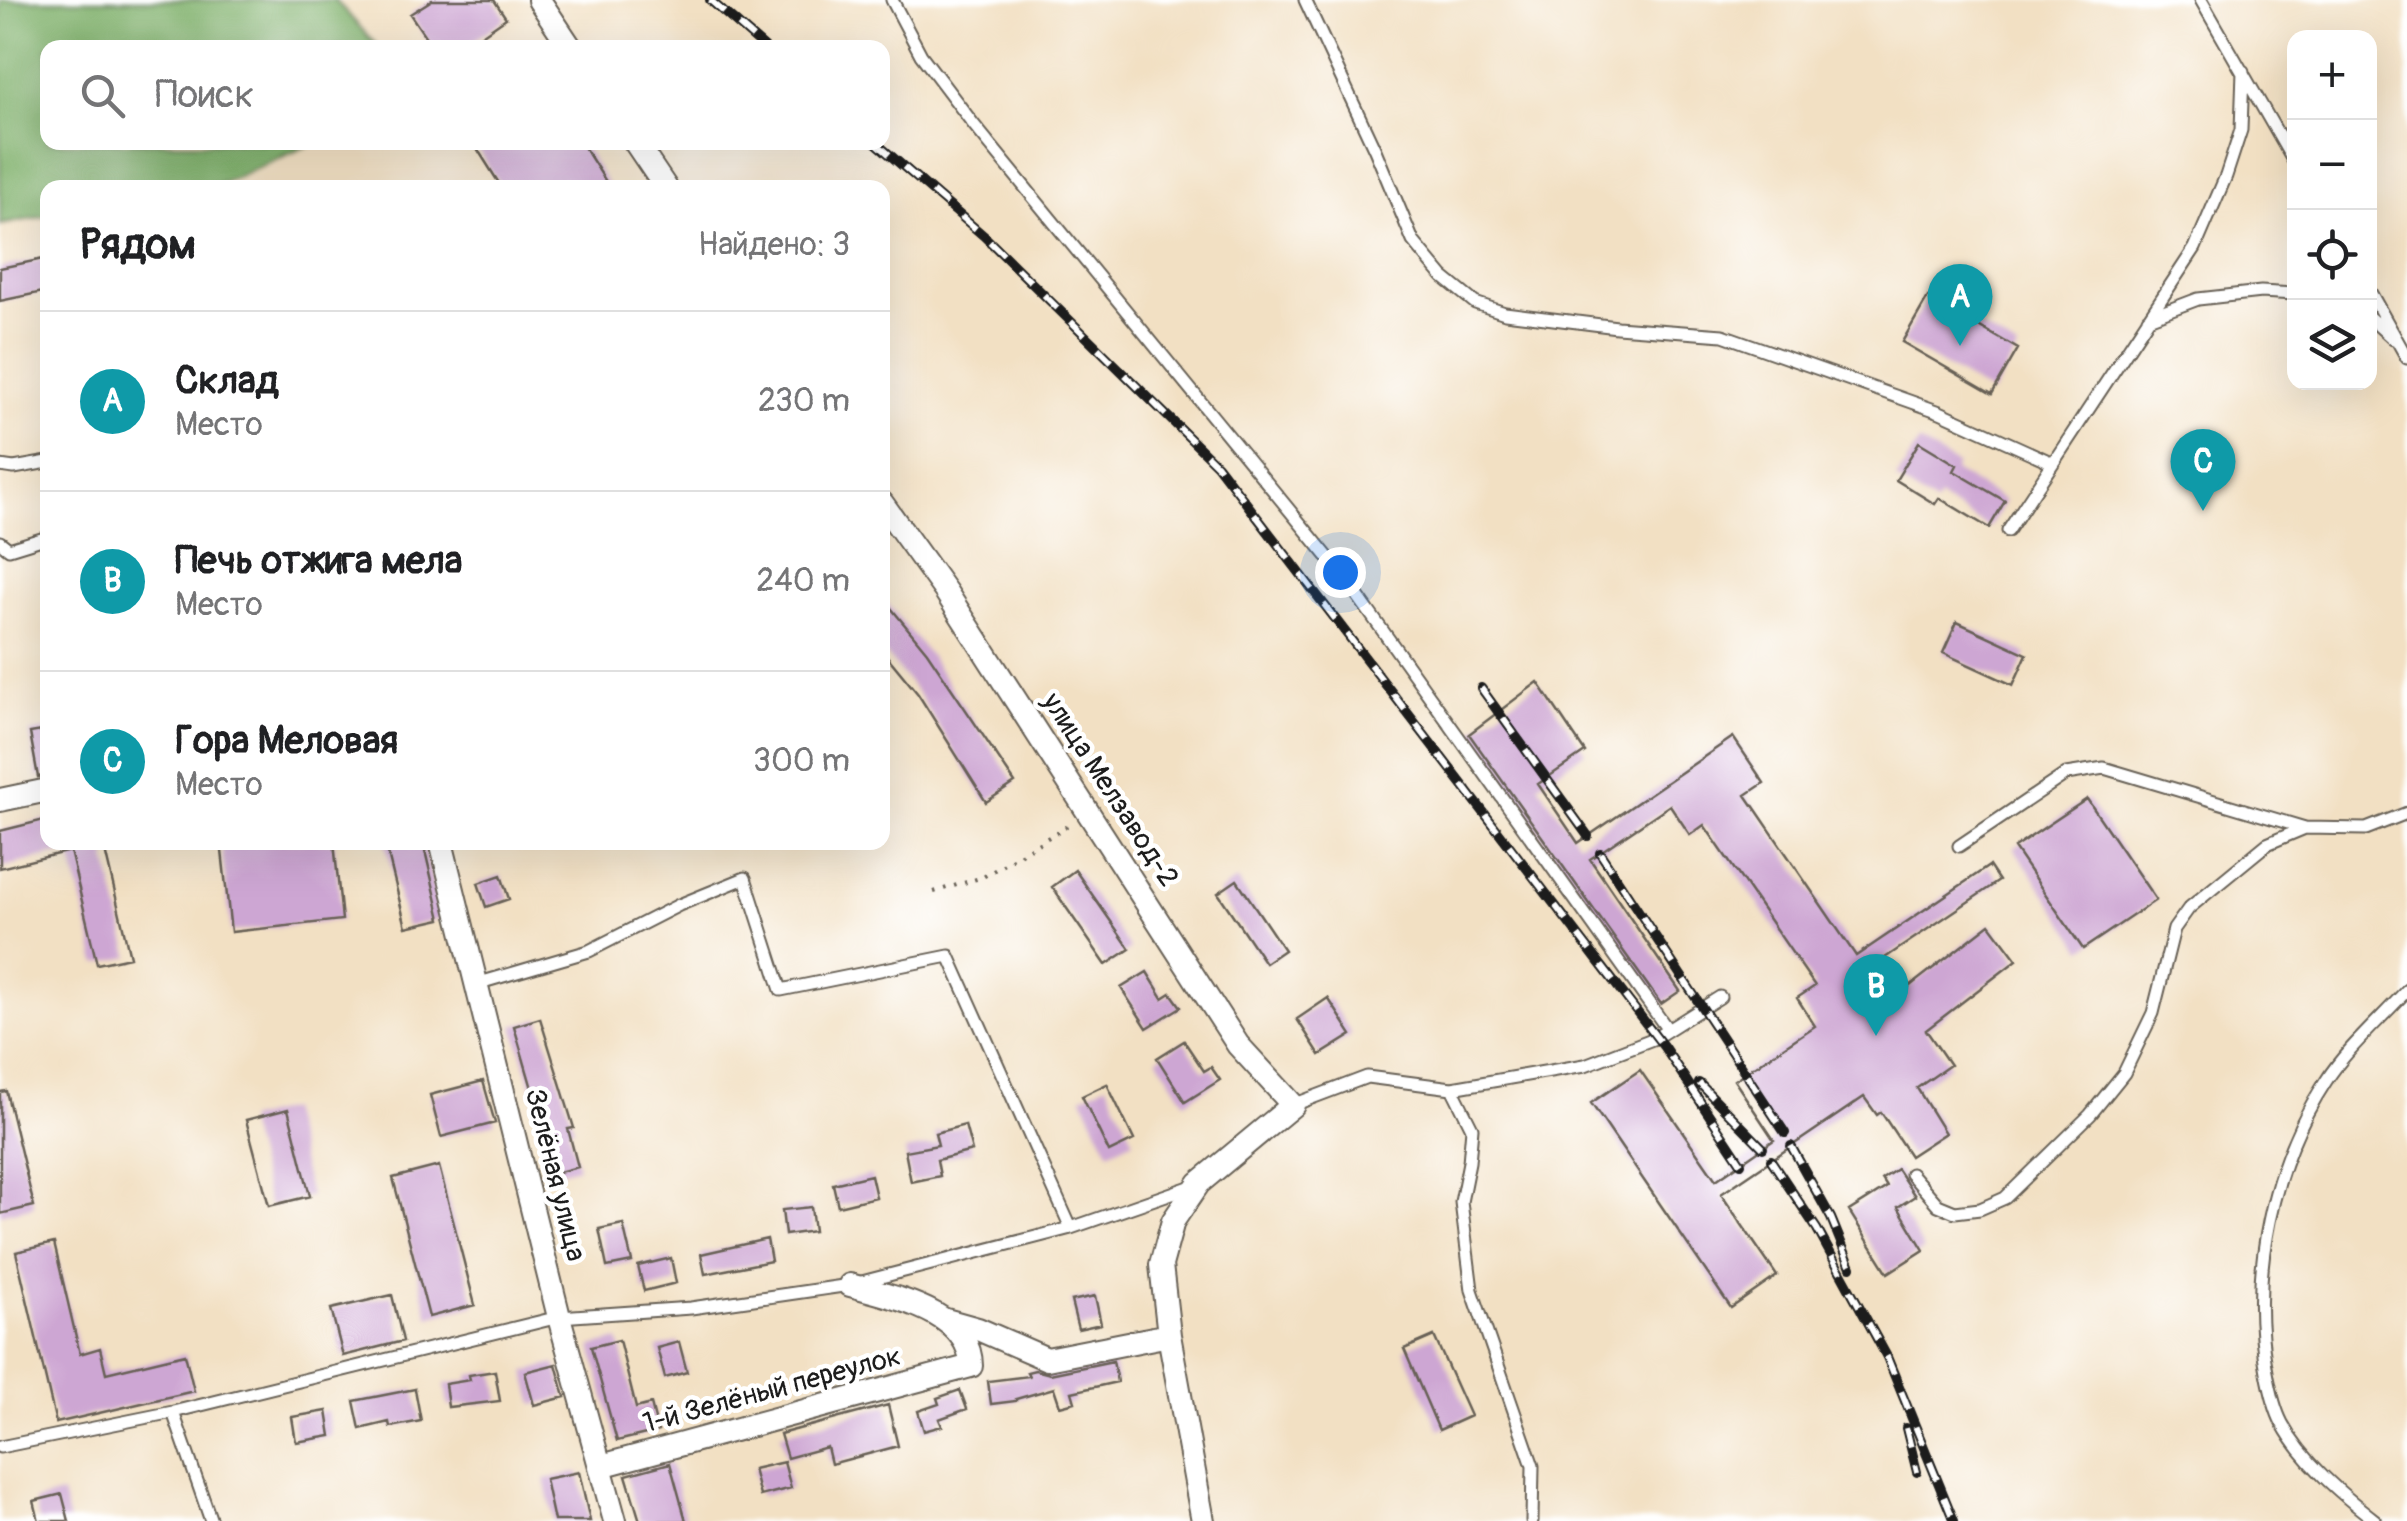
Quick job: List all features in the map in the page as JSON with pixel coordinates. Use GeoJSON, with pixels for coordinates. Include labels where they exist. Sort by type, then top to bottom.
{"type":"FeatureCollection","features":[{"type":"Feature","properties":{"kind":"street"},"geometry":{"type":"LineString","coordinates":[[539,0],[566,40]]}},
{"type":"Feature","properties":{"kind":"street"},"geometry":{"type":"LineString","coordinates":[[640,150],[661,180]]}},
{"type":"Feature","properties":{"kind":"street","name":"улица Мелзавод-2"},"geometry":{"type":"LineString","coordinates":[[890,513],[946,592],[1238,1045],[1294,1105]]}},
{"type":"Feature","properties":{"kind":"street"},"geometry":{"type":"LineString","coordinates":[[0,800],[40,792]]}},
{"type":"Feature","properties":{"kind":"street","name":"Зелёная улица"},"geometry":{"type":"LineString","coordinates":[[444,850],[559,1318],[615,1521]]}},
{"type":"Feature","properties":{"kind":"street"},"geometry":{"type":"LineString","coordinates":[[1203,1521],[1169,1335],[1162,1265],[1172,1221],[1199,1183],[1294,1105]]}},
{"type":"Feature","properties":{"kind":"street"},"geometry":{"type":"LineString","coordinates":[[850,1286],[904,1301],[1048,1359],[1169,1335]]}},
{"type":"Feature","properties":{"kind":"street","name":"1-й Зелёный переулок"},"geometry":{"type":"LineString","coordinates":[[601,1466],[972,1366],[972,1353],[956,1328],[942,1319]]}},
{"type":"Feature","properties":{"kind":"lane"},"geometry":{"type":"LineString","coordinates":[[892,0],[921,55],[974,125],[1345,578],[1668,1030]]}},
{"type":"Feature","properties":{"kind":"lane"},"geometry":{"type":"LineString","coordinates":[[1305,0],[1413,240],[1443,277],[1475,303],[1505,313],[1722,335],[1940,412],[2054,463]]}},
{"type":"Feature","properties":{"kind":"lane"},"geometry":{"type":"LineString","coordinates":[[2202,0],[2287,150]]}},
{"type":"Feature","properties":{"kind":"lane"},"geometry":{"type":"LineString","coordinates":[[2008,532],[2195,248],[2226,176],[2240,130],[2242,72]]}},
{"type":"Feature","properties":{"kind":"lane"},"geometry":{"type":"LineString","coordinates":[[2148,318],[2198,299],[2260,292],[2287,294]]}},
{"type":"Feature","properties":{"kind":"lane"},"geometry":{"type":"LineString","coordinates":[[2375,300],[2404,352]]}},
{"type":"Feature","properties":{"kind":"lane"},"geometry":{"type":"LineString","coordinates":[[2377,325],[2404,352]]}},
{"type":"Feature","properties":{"kind":"lane"},"geometry":{"type":"LineString","coordinates":[[0,466],[40,463]]}},
{"type":"Feature","properties":{"kind":"lane"},"geometry":{"type":"LineString","coordinates":[[0,542],[9,548],[40,539]]}},
{"type":"Feature","properties":{"kind":"lane"},"geometry":{"type":"LineString","coordinates":[[1959,846],[2066,774],[2104,768],[2305,828],[2366,830],[2407,813]]}},
{"type":"Feature","properties":{"kind":"lane"},"geometry":{"type":"LineString","coordinates":[[1911,1174],[1938,1205],[1955,1212],[1980,1209],[2005,1198],[2090,1115],[2124,1073],[2154,1013],[2174,929],[2189,908],[2267,844],[2305,828]]}},
{"type":"Feature","properties":{"kind":"lane"},"geometry":{"type":"LineString","coordinates":[[476,984],[589,951],[679,905],[745,878],[780,990],[949,956],[1071,1228]]}},
{"type":"Feature","properties":{"kind":"lane"},"geometry":{"type":"LineString","coordinates":[[2376,1521],[2312,1464],[2281,1422],[2264,1355],[2260,1304],[2264,1246],[2297,1136],[2326,1079],[2407,990]]}},
{"type":"Feature","properties":{"kind":"lane"},"geometry":{"type":"LineString","coordinates":[[1294,1105],[1368,1077],[1452,1088],[1585,1065],[1668,1030],[1720,997]]}},
{"type":"Feature","properties":{"kind":"lane"},"geometry":{"type":"LineString","coordinates":[[1452,1088],[1472,1128],[1470,1162],[1461,1202],[1472,1290],[1533,1466],[1532,1521]]}},
{"type":"Feature","properties":{"kind":"lane"},"geometry":{"type":"LineString","coordinates":[[0,1447],[173,1412],[559,1318],[691,1308],[850,1286],[1071,1228],[1199,1183]]}},
{"type":"Feature","properties":{"kind":"lane"},"geometry":{"type":"LineString","coordinates":[[173,1412],[211,1521]]}},
{"type":"Feature","properties":{"kind":"path"},"geometry":{"type":"LineString","coordinates":[[934,892],[983,876],[1091,814]]}},
{"type":"Feature","properties":{"kind":"green space"},"geometry":{"type":"Polygon","coordinates":[[[0,0],[335,0],[372,40],[40,40],[40,150],[297,150],[231,180],[40,180],[40,217],[0,225],[0,0]]]}},
{"type":"Feature","properties":{"kind":"building"},"geometry":{"type":"Polygon","coordinates":[[[432,0],[494,0],[506,18],[474,40],[428,40],[410,14],[432,0]]]}},
{"type":"Feature","properties":{"kind":"building"},"geometry":{"type":"Polygon","coordinates":[[[478,150],[586,150],[605,180],[497,180],[478,150]]]}},
{"type":"Feature","properties":{"kind":"building"},"geometry":{"type":"Polygon","coordinates":[[[40,260],[40,293],[0,301],[0,268],[40,260]]]}},
{"type":"Feature","properties":{"kind":"building"},"geometry":{"type":"Polygon","coordinates":[[[1928,297],[2018,349],[1992,394],[1902,342],[1928,297]]]}},
{"type":"Feature","properties":{"kind":"building"},"geometry":{"type":"Polygon","coordinates":[[[1919,442],[1957,465],[1954,471],[2005,501],[1989,528],[1939,498],[1935,504],[1896,480],[1919,442]]]}},
{"type":"Feature","properties":{"kind":"building"},"geometry":{"type":"Polygon","coordinates":[[[890,607],[927,652],[1015,783],[986,802],[918,694],[890,660],[890,607]]]}},
{"type":"Feature","properties":{"kind":"building"},"geometry":{"type":"Polygon","coordinates":[[[1957,622],[2027,654],[2013,685],[1943,653],[1957,622]]]}},
{"type":"Feature","properties":{"kind":"building"},"geometry":{"type":"Polygon","coordinates":[[[1538,682],[1585,752],[1538,784],[1578,843],[1733,737],[1764,783],[1746,795],[1856,956],[1989,866],[1999,881],[1879,962],[1901,993],[1990,924],[2017,960],[1926,1030],[1950,1065],[1917,1088],[1945,1133],[1910,1156],[1881,1112],[1877,1115],[1864,1097],[1721,1194],[1777,1276],[1731,1308],[1591,1103],[1640,1070],[1716,1180],[1774,1140],[1734,1080],[1815,1026],[1797,998],[1815,986],[1704,825],[1690,835],[1670,805],[1590,859],[1680,991],[1661,1004],[1469,734],[1538,682]]]}},
{"type":"Feature","properties":{"kind":"building"},"geometry":{"type":"Polygon","coordinates":[[[40,731],[40,777],[38,777],[30,733],[40,731]]]}},
{"type":"Feature","properties":{"kind":"building"},"geometry":{"type":"Polygon","coordinates":[[[2087,799],[2156,900],[2083,949],[2014,848],[2087,799]]]}},
{"type":"Feature","properties":{"kind":"building"},"geometry":{"type":"Polygon","coordinates":[[[40,821],[40,850],[105,850],[130,957],[97,964],[70,851],[0,868],[0,831],[40,821]]]}},
{"type":"Feature","properties":{"kind":"building"},"geometry":{"type":"Polygon","coordinates":[[[222,850],[335,850],[342,920],[231,932],[222,850]]]}},
{"type":"Feature","properties":{"kind":"building"},"geometry":{"type":"Polygon","coordinates":[[[387,850],[425,850],[441,919],[406,927],[387,850]]]}},
{"type":"Feature","properties":{"kind":"building"},"geometry":{"type":"Polygon","coordinates":[[[1075,870],[1130,949],[1106,965],[1052,887],[1075,870]]]}},
{"type":"Feature","properties":{"kind":"building"},"geometry":{"type":"Polygon","coordinates":[[[501,875],[509,899],[486,907],[478,883],[501,875]]]}},
{"type":"Feature","properties":{"kind":"building"},"geometry":{"type":"Polygon","coordinates":[[[1237,880],[1284,950],[1265,963],[1218,893],[1237,880]]]}},
{"type":"Feature","properties":{"kind":"building"},"geometry":{"type":"Polygon","coordinates":[[[1147,972],[1163,998],[1171,993],[1181,1007],[1147,1028],[1121,988],[1147,972]]]}},
{"type":"Feature","properties":{"kind":"building"},"geometry":{"type":"Polygon","coordinates":[[[1328,998],[1352,1035],[1320,1055],[1297,1019],[1328,998]]]}},
{"type":"Feature","properties":{"kind":"building"},"geometry":{"type":"Polygon","coordinates":[[[540,1018],[574,1128],[568,1129],[578,1167],[551,1174],[543,1145],[548,1144],[514,1026],[540,1018]]]}},
{"type":"Feature","properties":{"kind":"building"},"geometry":{"type":"Polygon","coordinates":[[[1184,1041],[1204,1071],[1211,1067],[1220,1080],[1185,1102],[1157,1058],[1184,1041]]]}},
{"type":"Feature","properties":{"kind":"building"},"geometry":{"type":"Polygon","coordinates":[[[483,1081],[495,1123],[441,1137],[430,1095],[483,1081]]]}},
{"type":"Feature","properties":{"kind":"building"},"geometry":{"type":"Polygon","coordinates":[[[1107,1084],[1134,1140],[1109,1152],[1082,1096],[1107,1084]]]}},
{"type":"Feature","properties":{"kind":"building"},"geometry":{"type":"Polygon","coordinates":[[[6,1091],[34,1206],[0,1214],[0,1092],[6,1091]]]}},
{"type":"Feature","properties":{"kind":"building"},"geometry":{"type":"Polygon","coordinates":[[[288,1109],[310,1196],[269,1206],[246,1120],[288,1109]]]}},
{"type":"Feature","properties":{"kind":"building"},"geometry":{"type":"Polygon","coordinates":[[[965,1125],[972,1151],[937,1160],[940,1176],[911,1182],[905,1151],[938,1145],[935,1133],[965,1125]]]}},
{"type":"Feature","properties":{"kind":"building"},"geometry":{"type":"Polygon","coordinates":[[[439,1166],[475,1305],[429,1317],[393,1178],[439,1166]]]}},
{"type":"Feature","properties":{"kind":"building"},"geometry":{"type":"Polygon","coordinates":[[[1897,1169],[1915,1196],[1898,1207],[1924,1250],[1888,1273],[1849,1211],[1887,1187],[1882,1179],[1897,1169]]]}},
{"type":"Feature","properties":{"kind":"building"},"geometry":{"type":"Polygon","coordinates":[[[871,1175],[876,1197],[838,1206],[833,1184],[871,1175]]]}},
{"type":"Feature","properties":{"kind":"building"},"geometry":{"type":"Polygon","coordinates":[[[811,1207],[814,1231],[785,1235],[782,1210],[811,1207]]]}},
{"type":"Feature","properties":{"kind":"building"},"geometry":{"type":"Polygon","coordinates":[[[623,1224],[632,1262],[607,1267],[599,1229],[623,1224]]]}},
{"type":"Feature","properties":{"kind":"building"},"geometry":{"type":"Polygon","coordinates":[[[767,1239],[771,1261],[705,1274],[701,1254],[767,1239]]]}},
{"type":"Feature","properties":{"kind":"building"},"geometry":{"type":"Polygon","coordinates":[[[54,1243],[80,1354],[100,1348],[106,1373],[185,1354],[194,1391],[56,1423],[16,1252],[54,1243]]]}},
{"type":"Feature","properties":{"kind":"building"},"geometry":{"type":"Polygon","coordinates":[[[671,1258],[676,1283],[644,1291],[638,1266],[671,1258]]]}},
{"type":"Feature","properties":{"kind":"building"},"geometry":{"type":"Polygon","coordinates":[[[392,1295],[403,1341],[343,1356],[331,1309],[392,1295]]]}},
{"type":"Feature","properties":{"kind":"building"},"geometry":{"type":"Polygon","coordinates":[[[1095,1296],[1101,1324],[1078,1329],[1071,1301],[1095,1296]]]}},
{"type":"Feature","properties":{"kind":"building"},"geometry":{"type":"Polygon","coordinates":[[[1434,1336],[1470,1416],[1439,1430],[1404,1349],[1434,1336]]]}},
{"type":"Feature","properties":{"kind":"building"},"geometry":{"type":"Polygon","coordinates":[[[619,1340],[636,1408],[651,1404],[658,1431],[617,1441],[591,1347],[619,1340]]]}},
{"type":"Feature","properties":{"kind":"building"},"geometry":{"type":"Polygon","coordinates":[[[679,1342],[687,1372],[665,1378],[657,1348],[679,1342]]]}},
{"type":"Feature","properties":{"kind":"building"},"geometry":{"type":"Polygon","coordinates":[[[1113,1361],[1117,1382],[1072,1392],[1075,1402],[1060,1406],[1054,1388],[1016,1401],[991,1404],[988,1381],[1029,1376],[1027,1372],[1035,1370],[1050,1374],[1113,1361]]]}},
{"type":"Feature","properties":{"kind":"building"},"geometry":{"type":"Polygon","coordinates":[[[556,1364],[565,1397],[534,1405],[525,1372],[556,1364]]]}},
{"type":"Feature","properties":{"kind":"building"},"geometry":{"type":"Polygon","coordinates":[[[495,1371],[500,1401],[448,1407],[445,1384],[495,1371]]]}},
{"type":"Feature","properties":{"kind":"building"},"geometry":{"type":"Polygon","coordinates":[[[415,1389],[421,1421],[390,1427],[389,1422],[360,1429],[354,1401],[415,1389]]]}},
{"type":"Feature","properties":{"kind":"building"},"geometry":{"type":"Polygon","coordinates":[[[960,1390],[967,1409],[939,1419],[942,1426],[924,1431],[918,1411],[939,1404],[937,1398],[960,1390]]]}},
{"type":"Feature","properties":{"kind":"building"},"geometry":{"type":"Polygon","coordinates":[[[888,1405],[898,1446],[831,1464],[827,1447],[787,1458],[780,1434],[888,1405]]]}},
{"type":"Feature","properties":{"kind":"building"},"geometry":{"type":"Polygon","coordinates":[[[327,1411],[331,1436],[296,1442],[292,1417],[327,1411]]]}},
{"type":"Feature","properties":{"kind":"building"},"geometry":{"type":"Polygon","coordinates":[[[784,1462],[791,1488],[760,1496],[753,1469],[784,1462]]]}},
{"type":"Feature","properties":{"kind":"building"},"geometry":{"type":"Polygon","coordinates":[[[670,1463],[686,1521],[640,1521],[626,1475],[670,1463]]]}},
{"type":"Feature","properties":{"kind":"building"},"geometry":{"type":"Polygon","coordinates":[[[579,1472],[590,1521],[554,1521],[545,1479],[579,1472]]]}},
{"type":"Feature","properties":{"kind":"building"},"geometry":{"type":"Polygon","coordinates":[[[62,1494],[69,1521],[39,1521],[34,1501],[62,1494]]]}},
{"type":"Feature","properties":{"kind":"railway"},"geometry":{"type":"LineString","coordinates":[[710,0],[756,40]]}},
{"type":"Feature","properties":{"kind":"railway"},"geometry":{"type":"LineString","coordinates":[[884,150],[984,236],[1217,465],[1664,1047],[1741,1163]]}},
{"type":"Feature","properties":{"kind":"railway"},"geometry":{"type":"LineString","coordinates":[[1481,688],[1588,836]]}},
{"type":"Feature","properties":{"kind":"railway"},"geometry":{"type":"LineString","coordinates":[[1600,853],[1785,1133]]}},
{"type":"Feature","properties":{"kind":"railway"},"geometry":{"type":"LineString","coordinates":[[1699,1083],[1763,1148]]}},
{"type":"Feature","properties":{"kind":"railway"},"geometry":{"type":"LineString","coordinates":[[1791,1146],[1831,1218],[1851,1267]]}},
{"type":"Feature","properties":{"kind":"railway"},"geometry":{"type":"LineString","coordinates":[[1771,1160],[1817,1229],[1887,1357],[1954,1521]]}},
{"type":"Feature","properties":{"kind":"railway"},"geometry":{"type":"LineString","coordinates":[[1906,1428],[1917,1472]]}},
{"type":"Feature","properties":{"kind":"place","name":"Склад"},"geometry":{"type":"Point","coordinates":[1960,346]}},
{"type":"Feature","properties":{"kind":"place","name":"Гора Меловая"},"geometry":{"type":"Point","coordinates":[2203,511]}},
{"type":"Feature","properties":{"kind":"place","name":"Печь отжига мела"},"geometry":{"type":"Point","coordinates":[1876,1036]}}]}
